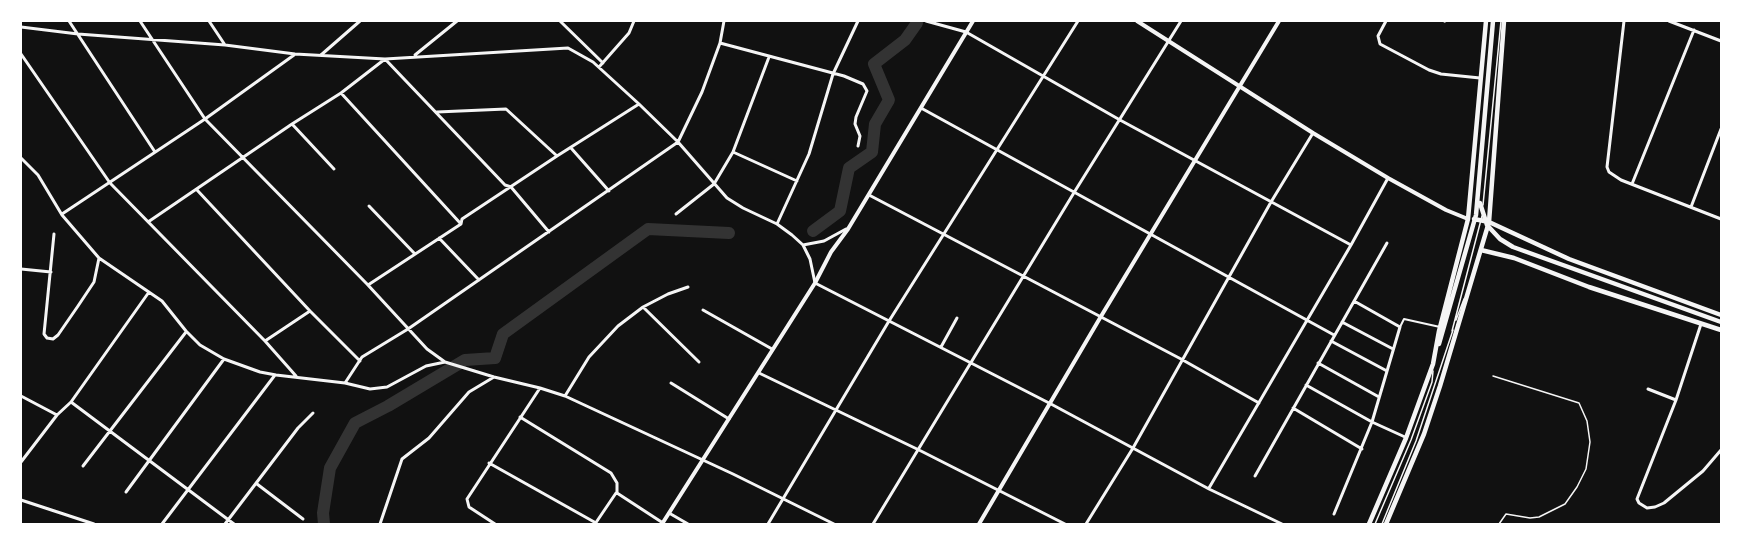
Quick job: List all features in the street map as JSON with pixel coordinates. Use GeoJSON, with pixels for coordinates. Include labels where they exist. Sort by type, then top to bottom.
{"type":"FeatureCollection","features":[{"type":"Feature","properties":{"kind":"main road"},"geometry":{"type":"LineString","coordinates":[[1433,363],[1468,219],[1486,21]]}},
{"type":"Feature","properties":{"kind":"main road"},"geometry":{"type":"LineString","coordinates":[[1369,524],[1406,438],[1433,363],[1475,224],[1493,21]]}},
{"type":"Feature","properties":{"kind":"main road"},"geometry":{"type":"LineString","coordinates":[[1384,524],[1424,434],[1489,222],[1502,21]]}},
{"type":"Feature","properties":{"kind":"main road"},"geometry":{"type":"LineString","coordinates":[[1479,195],[1487,225],[1500,239],[1513,247],[1721,322]]}},
{"type":"Feature","properties":{"kind":"main road"},"geometry":{"type":"LineString","coordinates":[[1468,219],[1489,222],[1569,259],[1721,315]]}},
{"type":"Feature","properties":{"kind":"main road"},"geometry":{"type":"LineString","coordinates":[[1481,250],[1514,258],[1589,287],[1721,330]]}},
{"type":"Feature","properties":{"kind":"street"},"geometry":{"type":"LineString","coordinates":[[69,21],[155,152]]}},
{"type":"Feature","properties":{"kind":"street"},"geometry":{"type":"LineString","coordinates":[[140,21],[205,119],[368,285],[427,350],[445,362],[565,396],[784,498],[834,524]]}},
{"type":"Feature","properties":{"kind":"street"},"geometry":{"type":"LineString","coordinates":[[209,21],[225,45]]}},
{"type":"Feature","properties":{"kind":"street"},"geometry":{"type":"LineString","coordinates":[[321,55],[360,21]]}},
{"type":"Feature","properties":{"kind":"street"},"geometry":{"type":"LineString","coordinates":[[414,56],[457,21]]}},
{"type":"Feature","properties":{"kind":"street"},"geometry":{"type":"LineString","coordinates":[[560,21],[603,63]]}},
{"type":"Feature","properties":{"kind":"street"},"geometry":{"type":"LineString","coordinates":[[599,67],[629,33],[634,21]]}},
{"type":"Feature","properties":{"kind":"street"},"geometry":{"type":"LineString","coordinates":[[345,383],[362,357],[408,329],[678,142],[702,92],[720,43],[724,21]]}},
{"type":"Feature","properties":{"kind":"street"},"geometry":{"type":"LineString","coordinates":[[777,224],[809,154],[833,74],[858,21]]}},
{"type":"Feature","properties":{"kind":"street"},"geometry":{"type":"LineString","coordinates":[[926,21],[966,32],[1194,161],[1352,244]]}},
{"type":"Feature","properties":{"kind":"street"},"geometry":{"type":"LineString","coordinates":[[616,493],[663,523],[815,283],[831,252],[848,229],[973,21]]}},
{"type":"Feature","properties":{"kind":"street"},"geometry":{"type":"LineString","coordinates":[[768,524],[889,321],[1078,21]]}},
{"type":"Feature","properties":{"kind":"street"},"geometry":{"type":"LineString","coordinates":[[1137,21],[1388,178],[1446,210],[1468,219]]}},
{"type":"Feature","properties":{"kind":"street"},"geometry":{"type":"LineString","coordinates":[[873,524],[1181,21]]}},
{"type":"Feature","properties":{"kind":"street"},"geometry":{"type":"LineString","coordinates":[[979,524],[1279,21]]}},
{"type":"Feature","properties":{"kind":"street"},"geometry":{"type":"LineString","coordinates":[[1386,21],[1378,36],[1380,44],[1429,70],[1441,74],[1480,78]]}},
{"type":"Feature","properties":{"kind":"street"},"geometry":{"type":"LineString","coordinates":[[1624,21],[1607,167],[1614,177],[1721,219]]}},
{"type":"Feature","properties":{"kind":"street"},"geometry":{"type":"LineString","coordinates":[[1669,21],[1721,41]]}},
{"type":"Feature","properties":{"kind":"street"},"geometry":{"type":"LineString","coordinates":[[21,27],[78,34],[225,45],[295,54],[385,58],[567,48],[584,56],[599,67],[639,104],[678,142],[727,198],[777,224],[803,245],[810,259],[815,283]]}},
{"type":"Feature","properties":{"kind":"street"},"geometry":{"type":"LineString","coordinates":[[1632,184],[1694,30]]}},
{"type":"Feature","properties":{"kind":"street"},"geometry":{"type":"LineString","coordinates":[[720,43],[863,84],[867,91],[855,124],[860,136],[858,146]]}},
{"type":"Feature","properties":{"kind":"street"},"geometry":{"type":"LineString","coordinates":[[21,54],[110,183],[265,341],[296,376]]}},
{"type":"Feature","properties":{"kind":"street"},"geometry":{"type":"LineString","coordinates":[[62,215],[205,119],[295,54]]}},
{"type":"Feature","properties":{"kind":"street"},"geometry":{"type":"LineString","coordinates":[[676,214],[714,184],[733,152],[769,57]]}},
{"type":"Feature","properties":{"kind":"street"},"geometry":{"type":"LineString","coordinates":[[148,222],[341,93],[385,58]]}},
{"type":"Feature","properties":{"kind":"street"},"geometry":{"type":"LineString","coordinates":[[385,58],[505,185],[511,188],[549,232]]}},
{"type":"Feature","properties":{"kind":"street"},"geometry":{"type":"LineString","coordinates":[[341,93],[461,224]]}},
{"type":"Feature","properties":{"kind":"street"},"geometry":{"type":"LineString","coordinates":[[368,285],[461,224],[462,219],[639,104]]}},
{"type":"Feature","properties":{"kind":"street"},"geometry":{"type":"LineString","coordinates":[[921,108],[1334,335]]}},
{"type":"Feature","properties":{"kind":"street"},"geometry":{"type":"LineString","coordinates":[[436,112],[506,110],[557,156]]}},
{"type":"Feature","properties":{"kind":"street"},"geometry":{"type":"LineString","coordinates":[[292,124],[334,169]]}},
{"type":"Feature","properties":{"kind":"street"},"geometry":{"type":"LineString","coordinates":[[1691,207],[1721,129]]}},
{"type":"Feature","properties":{"kind":"street"},"geometry":{"type":"LineString","coordinates":[[1086,524],[1133,448],[1181,359],[1313,133]]}},
{"type":"Feature","properties":{"kind":"street"},"geometry":{"type":"LineString","coordinates":[[572,148],[609,191]]}},
{"type":"Feature","properties":{"kind":"street"},"geometry":{"type":"LineString","coordinates":[[733,152],[797,181]]}},
{"type":"Feature","properties":{"kind":"street"},"geometry":{"type":"LineString","coordinates":[[21,158],[38,175],[62,215],[99,258],[149,292],[167,307],[186,332],[204,348],[224,359],[260,372],[345,383],[370,389],[387,387],[426,366],[445,362]]}},
{"type":"Feature","properties":{"kind":"street"},"geometry":{"type":"LineString","coordinates":[[1209,489],[1388,178]]}},
{"type":"Feature","properties":{"kind":"street"},"geometry":{"type":"LineString","coordinates":[[196,190],[360,361]]}},
{"type":"Feature","properties":{"kind":"street"},"geometry":{"type":"LineString","coordinates":[[868,195],[1181,359],[1259,403]]}},
{"type":"Feature","properties":{"kind":"street"},"geometry":{"type":"LineString","coordinates":[[369,206],[416,254]]}},
{"type":"Feature","properties":{"kind":"street"},"geometry":{"type":"LineString","coordinates":[[803,245],[824,241],[848,229]]}},
{"type":"Feature","properties":{"kind":"street"},"geometry":{"type":"LineString","coordinates":[[54,234],[45,337],[49,339],[58,335],[94,282],[99,258]]}},
{"type":"Feature","properties":{"kind":"street"},"geometry":{"type":"LineString","coordinates":[[439,238],[479,280]]}},
{"type":"Feature","properties":{"kind":"street"},"geometry":{"type":"LineString","coordinates":[[1254,476],[1387,243]]}},
{"type":"Feature","properties":{"kind":"street"},"geometry":{"type":"LineString","coordinates":[[21,269],[51,272]]}},
{"type":"Feature","properties":{"kind":"street"},"geometry":{"type":"LineString","coordinates":[[815,283],[971,362],[1209,489],[1282,524]]}},
{"type":"Feature","properties":{"kind":"street"},"geometry":{"type":"LineString","coordinates":[[565,396],[589,357],[618,326],[643,307],[688,287]]}},
{"type":"Feature","properties":{"kind":"street"},"geometry":{"type":"LineString","coordinates":[[21,462],[71,402],[149,292]]}},
{"type":"Feature","properties":{"kind":"street"},"geometry":{"type":"LineString","coordinates":[[1354,302],[1400,327]]}},
{"type":"Feature","properties":{"kind":"street"},"geometry":{"type":"LineString","coordinates":[[643,307],[699,362]]}},
{"type":"Feature","properties":{"kind":"street"},"geometry":{"type":"LineString","coordinates":[[703,310],[772,349]]}},
{"type":"Feature","properties":{"kind":"street"},"geometry":{"type":"LineString","coordinates":[[265,341],[310,311]]}},
{"type":"Feature","properties":{"kind":"street"},"geometry":{"type":"LineString","coordinates":[[941,347],[957,318]]}},
{"type":"Feature","properties":{"kind":"street"},"geometry":{"type":"LineString","coordinates":[[1334,514],[1372,422],[1404,319],[1440,327]]}},
{"type":"Feature","properties":{"kind":"street"},"geometry":{"type":"LineString","coordinates":[[1342,322],[1394,350]]}},
{"type":"Feature","properties":{"kind":"street"},"geometry":{"type":"LineString","coordinates":[[1701,324],[1676,400],[1637,499],[1639,503],[1647,508],[1664,503],[1703,471],[1721,450]]}},
{"type":"Feature","properties":{"kind":"street"},"geometry":{"type":"LineString","coordinates":[[83,466],[186,332]]}},
{"type":"Feature","properties":{"kind":"street"},"geometry":{"type":"LineString","coordinates":[[1331,341],[1387,371]]}},
{"type":"Feature","properties":{"kind":"street"},"geometry":{"type":"LineString","coordinates":[[126,492],[224,359]]}},
{"type":"Feature","properties":{"kind":"street"},"geometry":{"type":"LineString","coordinates":[[1318,363],[1379,397]]}},
{"type":"Feature","properties":{"kind":"street"},"geometry":{"type":"LineString","coordinates":[[757,372],[1065,524]]}},
{"type":"Feature","properties":{"kind":"street"},"geometry":{"type":"LineString","coordinates":[[162,524],[276,375]]}},
{"type":"Feature","properties":{"kind":"street"},"geometry":{"type":"LineString","coordinates":[[380,524],[402,459],[429,438],[469,392],[494,377]]}},
{"type":"Feature","properties":{"kind":"street"},"geometry":{"type":"LineString","coordinates":[[671,382],[729,418]]}},
{"type":"Feature","properties":{"kind":"street"},"geometry":{"type":"LineString","coordinates":[[1306,385],[1406,438]]}},
{"type":"Feature","properties":{"kind":"street"},"geometry":{"type":"LineString","coordinates":[[495,524],[469,507],[467,503],[471,492],[540,388]]}},
{"type":"Feature","properties":{"kind":"street"},"geometry":{"type":"LineString","coordinates":[[1648,389],[1676,400]]}},
{"type":"Feature","properties":{"kind":"street"},"geometry":{"type":"LineString","coordinates":[[21,396],[57,416]]}},
{"type":"Feature","properties":{"kind":"street"},"geometry":{"type":"LineString","coordinates":[[71,402],[234,524]]}},
{"type":"Feature","properties":{"kind":"street"},"geometry":{"type":"LineString","coordinates":[[1293,408],[1362,449]]}},
{"type":"Feature","properties":{"kind":"street"},"geometry":{"type":"LineString","coordinates":[[225,524],[298,428],[313,413]]}},
{"type":"Feature","properties":{"kind":"street"},"geometry":{"type":"LineString","coordinates":[[489,464],[595,524],[616,493],[617,483],[611,473],[520,417]]}},
{"type":"Feature","properties":{"kind":"street"},"geometry":{"type":"LineString","coordinates":[[257,484],[303,519]]}},
{"type":"Feature","properties":{"kind":"street"},"geometry":{"type":"LineString","coordinates":[[21,500],[94,524]]}},
{"type":"Feature","properties":{"kind":"street"},"geometry":{"type":"LineString","coordinates":[[669,513],[688,524]]}},
{"type":"Feature","properties":{"kind":"lane"},"geometry":{"type":"LineString","coordinates":[[1452,331],[1482,221],[1502,21]]}},
{"type":"Feature","properties":{"kind":"lane"},"geometry":{"type":"LineString","coordinates":[[1384,524],[1416,441],[1481,250]]}},
{"type":"Feature","properties":{"kind":"lane"},"geometry":{"type":"LineString","coordinates":[[1376,524],[1411,441],[1432,382],[1433,363]]}},
{"type":"Feature","properties":{"kind":"lane"},"geometry":{"type":"LineString","coordinates":[[1493,376],[1580,403],[1587,421],[1590,442],[1586,469],[1565,504],[1539,517],[1530,518],[1506,514],[1499,524]]}},
{"type":"Feature","properties":{"kind":"waterway"},"geometry":{"type":"LineString","coordinates":[[813,231],[840,211],[849,168],[872,152],[875,124],[889,100],[874,64],[905,40],[917,23]]}},
{"type":"Feature","properties":{"kind":"waterway"},"geometry":{"type":"LineString","coordinates":[[324,524],[323,513],[330,468],[355,423],[465,360],[495,358],[503,334],[648,229],[729,233]]}}]}
